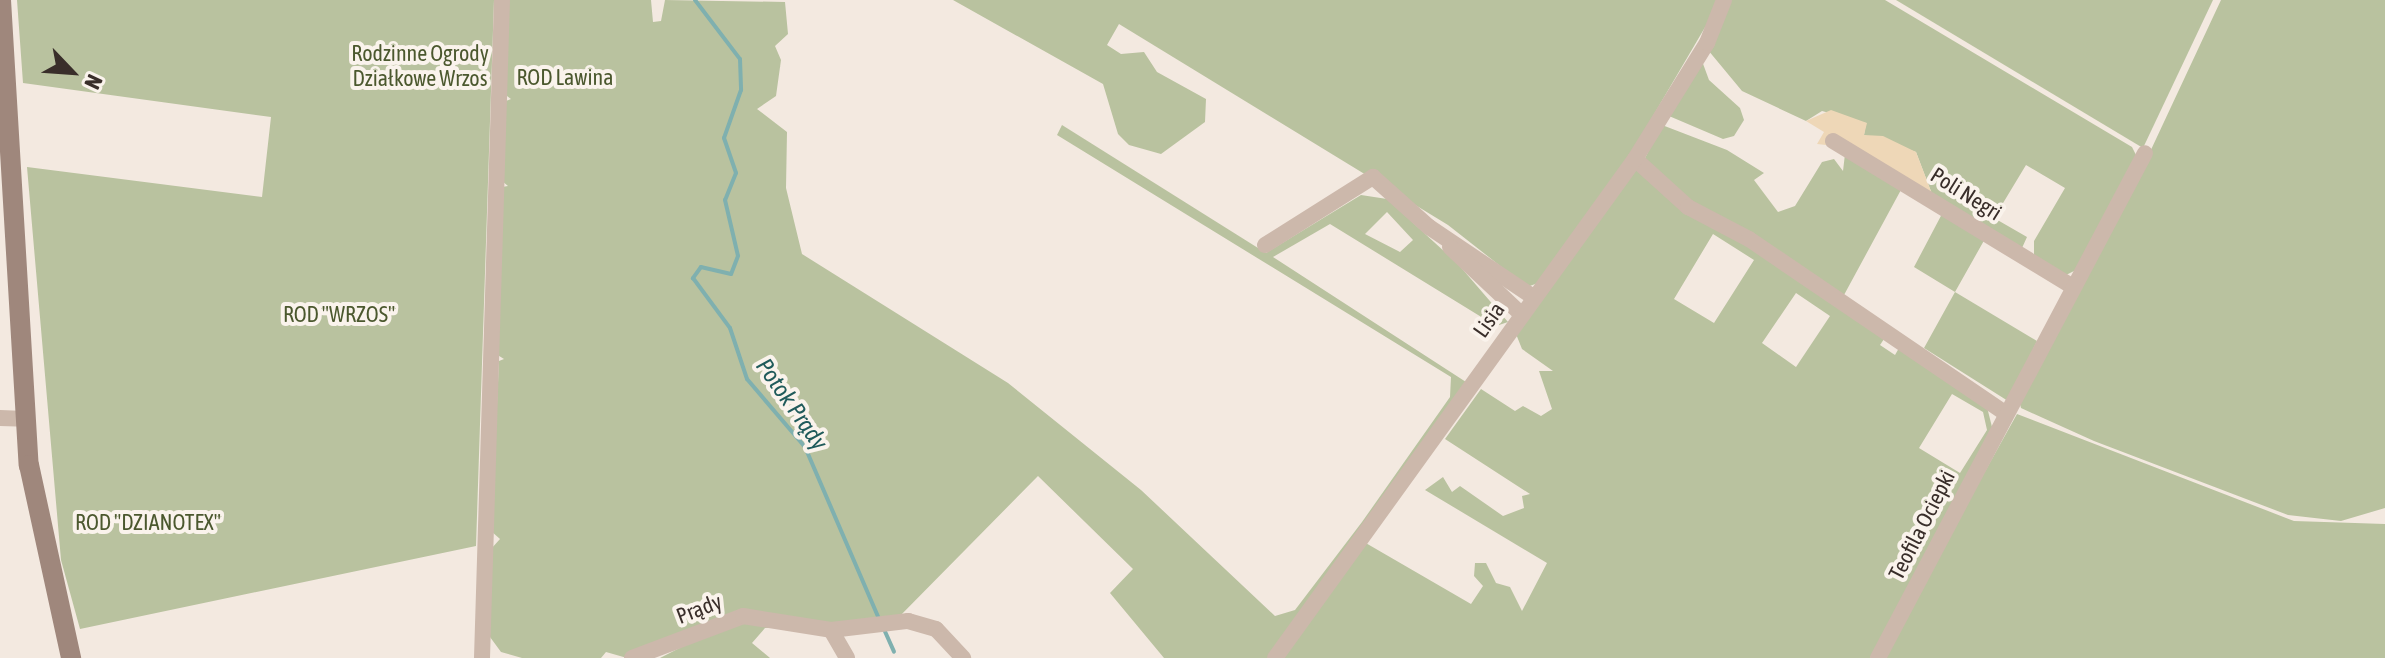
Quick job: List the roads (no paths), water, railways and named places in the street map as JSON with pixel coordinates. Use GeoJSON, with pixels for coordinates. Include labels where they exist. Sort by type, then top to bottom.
{"type":"FeatureCollection","features":[{"type":"Feature","properties":{"kind":"main road"},"geometry":{"type":"LineString","coordinates":[[1,0],[25,419],[34,503],[71,658]]}},
{"type":"Feature","properties":{"kind":"street"},"geometry":{"type":"LineString","coordinates":[[482,658],[502,0]]}},
{"type":"Feature","properties":{"kind":"street","name":"Lisia"},"geometry":{"type":"LineString","coordinates":[[1275,658],[1635,159],[1707,43],[1724,0]]}},
{"type":"Feature","properties":{"kind":"street","name":"Poli Negri"},"geometry":{"type":"LineString","coordinates":[[1833,141],[2073,287]]}},
{"type":"Feature","properties":{"kind":"street","name":"Teofila Ociepki"},"geometry":{"type":"LineString","coordinates":[[1878,658],[2145,153]]}},
{"type":"Feature","properties":{"kind":"street"},"geometry":{"type":"LineString","coordinates":[[1635,159],[1688,207],[1749,239],[2005,413]]}},
{"type":"Feature","properties":{"kind":"street"},"geometry":{"type":"LineString","coordinates":[[1265,245],[1373,177],[1521,314]]}},
{"type":"Feature","properties":{"kind":"street"},"geometry":{"type":"LineString","coordinates":[[1429,227],[1533,297]]}},
{"type":"Feature","properties":{"kind":"street"},"geometry":{"type":"LineString","coordinates":[[0,418],[25,419]]}},
{"type":"Feature","properties":{"kind":"street","name":"Prądy"},"geometry":{"type":"LineString","coordinates":[[632,658],[743,616],[831,630],[908,621],[936,629],[963,658]]}},
{"type":"Feature","properties":{"kind":"street"},"geometry":{"type":"LineString","coordinates":[[831,630],[847,658]]}},
{"type":"Feature","properties":{"kind":"waterway","name":"Potok Prądy"},"geometry":{"type":"LineString","coordinates":[[695,0],[740,59],[741,90],[724,138],[736,173],[725,200],[738,256],[731,274],[701,267],[693,278],[730,328],[747,379],[805,447],[879,619]]}},
{"type":"Feature","properties":{"kind":"waterway","name":"Potok Prądy"},"geometry":{"type":"LineString","coordinates":[[883,627],[894,652]]}},
{"type":"Feature","properties":{"kind":"park label","name":"Rodzinne Ogrody Działkowe Wrzos"},"geometry":{"type":"Point","coordinates":[420,66]}},
{"type":"Feature","properties":{"kind":"park label","name":"ROD Lawina"},"geometry":{"type":"Point","coordinates":[565,78]}},
{"type":"Feature","properties":{"kind":"park label","name":"ROD \"WRZOS\""},"geometry":{"type":"Point","coordinates":[339,315]}},
{"type":"Feature","properties":{"kind":"park label","name":"ROD \"DZIANOTEX\""},"geometry":{"type":"Point","coordinates":[148,523]}}]}
